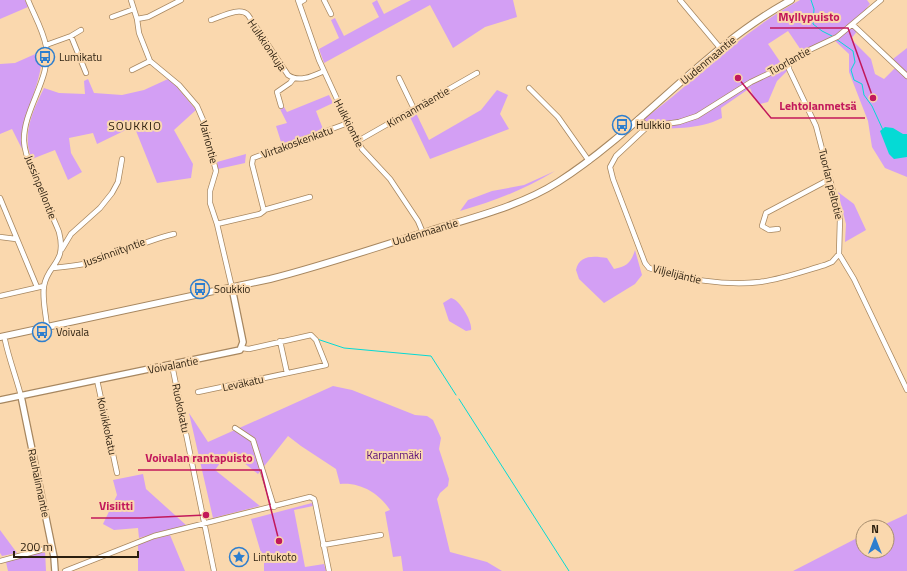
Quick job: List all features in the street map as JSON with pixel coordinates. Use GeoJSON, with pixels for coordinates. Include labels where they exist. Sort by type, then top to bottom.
{"type":"FeatureCollection","features":[{"type":"Feature","properties":{"kind":"main road","name":"Uudenmaantie"},"geometry":{"type":"LineString","coordinates":[[2,338],[47,326],[232,288],[291,274],[494,210],[534,195],[557,183],[589,161],[721,49],[755,22],[791,0]]}},
{"type":"Feature","properties":{"kind":"street","name":"Jussinpellontie"},"geometry":{"type":"LineString","coordinates":[[28,0],[46,45],[44,67],[27,124],[25,145],[27,156],[59,232],[62,249]]}},
{"type":"Feature","properties":{"kind":"street"},"geometry":{"type":"LineString","coordinates":[[131,0],[137,19],[139,33],[150,61],[132,70]]}},
{"type":"Feature","properties":{"kind":"street"},"geometry":{"type":"LineString","coordinates":[[137,19],[148,17],[181,0]]}},
{"type":"Feature","properties":{"kind":"street"},"geometry":{"type":"LineString","coordinates":[[298,1],[304,0]]}},
{"type":"Feature","properties":{"kind":"street"},"geometry":{"type":"LineString","coordinates":[[324,0],[331,14]]}},
{"type":"Feature","properties":{"kind":"street"},"geometry":{"type":"LineString","coordinates":[[680,0],[721,49]]}},
{"type":"Feature","properties":{"kind":"street","name":"Tuorlantie"},"geometry":{"type":"LineString","coordinates":[[648,126],[670,124],[697,116],[750,82],[789,64],[803,53],[835,38],[853,25],[881,0]]}},
{"type":"Feature","properties":{"kind":"street","name":"Hulkkiontie"},"geometry":{"type":"LineString","coordinates":[[298,1],[324,71],[362,149],[390,179],[418,221],[423,233]]}},
{"type":"Feature","properties":{"kind":"street"},"geometry":{"type":"LineString","coordinates":[[112,17],[134,9]]}},
{"type":"Feature","properties":{"kind":"street","name":"Hulkkionkuja"},"geometry":{"type":"LineString","coordinates":[[211,20],[237,11],[246,13],[286,73],[294,78],[308,77],[324,71]]}},
{"type":"Feature","properties":{"kind":"street"},"geometry":{"type":"LineString","coordinates":[[853,25],[907,76]]}},
{"type":"Feature","properties":{"kind":"street"},"geometry":{"type":"LineString","coordinates":[[46,45],[71,36],[80,30]]}},
{"type":"Feature","properties":{"kind":"street"},"geometry":{"type":"LineString","coordinates":[[71,36],[86,74]]}},
{"type":"Feature","properties":{"kind":"street","name":"Vairiontie"},"geometry":{"type":"LineString","coordinates":[[150,61],[176,82],[197,106],[202,115],[215,167],[215,179],[210,199],[232,288]]}},
{"type":"Feature","properties":{"kind":"street","name":"Tuorlan peltotie"},"geometry":{"type":"LineString","coordinates":[[789,64],[789,69],[816,126],[830,179],[840,218],[839,254]]}},
{"type":"Feature","properties":{"kind":"street","name":"Kinnanmäentie"},"geometry":{"type":"LineString","coordinates":[[358,141],[477,73]]}},
{"type":"Feature","properties":{"kind":"street"},"geometry":{"type":"LineString","coordinates":[[281,106],[277,92],[290,84],[294,78]]}},
{"type":"Feature","properties":{"kind":"street"},"geometry":{"type":"LineString","coordinates":[[399,78],[414,109]]}},
{"type":"Feature","properties":{"kind":"street"},"geometry":{"type":"LineString","coordinates":[[530,88],[556,114],[589,161]]}},
{"type":"Feature","properties":{"kind":"street"},"geometry":{"type":"LineString","coordinates":[[638,119],[648,126]]}},
{"type":"Feature","properties":{"kind":"street","name":"Virtakoskenkatu"},"geometry":{"type":"LineString","coordinates":[[264,210],[252,164],[253,158],[348,123]]}},
{"type":"Feature","properties":{"kind":"street","name":"Viljelijäntie"},"geometry":{"type":"LineString","coordinates":[[648,126],[616,156],[610,166],[613,179],[645,263],[649,268],[710,282],[726,284],[749,283],[762,282],[825,265],[832,262],[839,254]]}},
{"type":"Feature","properties":{"kind":"street"},"geometry":{"type":"LineString","coordinates":[[47,326],[44,286],[71,234],[100,208],[112,193],[118,182],[122,159]]}},
{"type":"Feature","properties":{"kind":"street"},"geometry":{"type":"LineString","coordinates":[[778,229],[769,230],[762,226],[766,213],[830,179]]}},
{"type":"Feature","properties":{"kind":"street"},"geometry":{"type":"LineString","coordinates":[[217,224],[260,214],[264,210],[310,197]]}},
{"type":"Feature","properties":{"kind":"street"},"geometry":{"type":"LineString","coordinates":[[0,198],[37,287]]}},
{"type":"Feature","properties":{"kind":"street","name":"Jussinniityntie"},"geometry":{"type":"LineString","coordinates":[[53,268],[85,264],[135,247],[150,240],[174,234]]}},
{"type":"Feature","properties":{"kind":"street"},"geometry":{"type":"LineString","coordinates":[[0,237],[16,239]]}},
{"type":"Feature","properties":{"kind":"street"},"geometry":{"type":"LineString","coordinates":[[839,254],[854,280],[907,390]]}},
{"type":"Feature","properties":{"kind":"street"},"geometry":{"type":"LineString","coordinates":[[0,296],[44,286]]}},
{"type":"Feature","properties":{"kind":"street"},"geometry":{"type":"LineString","coordinates":[[232,288],[243,342],[242,348]]}},
{"type":"Feature","properties":{"kind":"street","name":"Voivalantie"},"geometry":{"type":"LineString","coordinates":[[0,400],[236,352],[242,348],[249,349],[308,335],[313,336],[326,365]]}},
{"type":"Feature","properties":{"kind":"street"},"geometry":{"type":"LineString","coordinates":[[2,338],[21,396]]}},
{"type":"Feature","properties":{"kind":"street"},"geometry":{"type":"LineString","coordinates":[[280,341],[287,373]]}},
{"type":"Feature","properties":{"kind":"street","name":"Ruokokatu"},"geometry":{"type":"LineString","coordinates":[[172,365],[216,570]]}},
{"type":"Feature","properties":{"kind":"street","name":"Leväkatu"},"geometry":{"type":"LineString","coordinates":[[198,392],[326,365]]}},
{"type":"Feature","properties":{"kind":"street","name":"Koivikkokatu"},"geometry":{"type":"LineString","coordinates":[[97,380],[117,473]]}},
{"type":"Feature","properties":{"kind":"street","name":"Rauhalinnantie"},"geometry":{"type":"LineString","coordinates":[[21,396],[52,547],[55,571]]}},
{"type":"Feature","properties":{"kind":"street"},"geometry":{"type":"LineString","coordinates":[[235,428],[253,440],[274,507]]}},
{"type":"Feature","properties":{"kind":"street"},"geometry":{"type":"LineString","coordinates":[[65,571],[148,538],[306,498],[314,499],[330,571]]}},
{"type":"Feature","properties":{"kind":"street"},"geometry":{"type":"LineString","coordinates":[[323,545],[381,535]]}},
{"type":"Feature","properties":{"kind":"street"},"geometry":{"type":"LineString","coordinates":[[0,561],[52,547]]}},
{"type":"Feature","properties":{"kind":"green space"},"geometry":{"type":"Polygon","coordinates":[[[0,0],[25,0],[28,7],[0,19],[0,0]]]}},
{"type":"Feature","properties":{"kind":"green space"},"geometry":{"type":"Polygon","coordinates":[[[377,0],[384,14],[411,0],[513,0],[517,17],[485,27],[453,48],[430,5],[324,63],[319,49],[339,38],[331,20],[335,18],[344,36],[379,17],[372,3],[377,0]]]}},
{"type":"Feature","properties":{"kind":"green space"},"geometry":{"type":"Polygon","coordinates":[[[800,0],[867,0],[870,4],[853,25],[858,30],[851,39],[871,59],[875,74],[884,79],[896,67],[893,59],[907,48],[907,177],[885,168],[872,147],[868,121],[849,72],[849,54],[833,39],[803,53],[788,31],[768,44],[783,66],[789,64],[789,69],[777,81],[768,102],[760,104],[754,98],[750,88],[721,108],[722,118],[713,122],[684,128],[645,129],[648,126],[641,121],[758,26],[778,12],[800,0]]]}},
{"type":"Feature","properties":{"kind":"green space"},"geometry":{"type":"Polygon","coordinates":[[[42,51],[39,76],[24,124],[22,149],[12,129],[0,134],[0,64],[15,63],[42,51]]]}},
{"type":"Feature","properties":{"kind":"green space"},"geometry":{"type":"Polygon","coordinates":[[[88,79],[94,93],[122,95],[144,90],[168,79],[172,81],[196,110],[174,130],[193,164],[191,178],[157,183],[134,126],[97,144],[93,133],[69,138],[71,153],[82,172],[68,180],[55,150],[32,159],[29,150],[28,132],[32,114],[44,88],[59,93],[85,94],[84,81],[88,79]]]}},
{"type":"Feature","properties":{"kind":"green space"},"geometry":{"type":"Polygon","coordinates":[[[497,90],[508,95],[500,114],[509,129],[430,159],[410,117],[416,113],[429,140],[481,110],[497,90]]]}},
{"type":"Feature","properties":{"kind":"green space"},"geometry":{"type":"Polygon","coordinates":[[[329,95],[333,103],[316,111],[323,129],[282,145],[276,126],[287,123],[280,109],[284,107],[287,112],[329,95]]]}},
{"type":"Feature","properties":{"kind":"green space"},"geometry":{"type":"Polygon","coordinates":[[[246,154],[245,163],[218,169],[217,162],[246,154]]]}},
{"type":"Feature","properties":{"kind":"green space"},"geometry":{"type":"Polygon","coordinates":[[[555,171],[532,184],[509,194],[460,211],[468,200],[492,191],[524,185],[555,171]]]}},
{"type":"Feature","properties":{"kind":"green space"},"geometry":{"type":"Polygon","coordinates":[[[838,192],[854,204],[866,230],[845,242],[846,224],[838,192]]]}},
{"type":"Feature","properties":{"kind":"green space"},"geometry":{"type":"Polygon","coordinates":[[[635,250],[642,275],[635,284],[604,303],[579,279],[576,270],[580,261],[588,257],[607,258],[614,269],[622,267],[628,263],[635,250]]]}},
{"type":"Feature","properties":{"kind":"green space"},"geometry":{"type":"Polygon","coordinates":[[[451,298],[458,302],[465,311],[470,322],[471,330],[466,331],[449,321],[443,303],[451,298]]]}},
{"type":"Feature","properties":{"kind":"green space","name":"Karpanmäki"},"geometry":{"type":"Polygon","coordinates":[[[333,386],[352,390],[415,415],[427,416],[433,420],[441,438],[439,449],[449,479],[448,486],[440,493],[437,499],[450,552],[487,562],[502,571],[403,571],[401,556],[393,557],[385,512],[390,510],[386,504],[375,494],[362,487],[340,484],[336,469],[288,436],[258,474],[229,451],[215,470],[260,506],[213,518],[189,413],[208,442],[333,386]]]}},
{"type":"Feature","properties":{"kind":"green space"},"geometry":{"type":"Polygon","coordinates":[[[143,474],[146,489],[186,525],[139,538],[138,528],[114,530],[103,524],[117,495],[113,480],[143,474]]]}},
{"type":"Feature","properties":{"kind":"green space"},"geometry":{"type":"Polygon","coordinates":[[[312,503],[313,506],[294,510],[305,567],[324,564],[326,571],[264,571],[264,563],[251,519],[312,503]]]}},
{"type":"Feature","properties":{"kind":"green space"},"geometry":{"type":"Polygon","coordinates":[[[907,514],[907,571],[793,571],[855,539],[855,559],[895,559],[895,520],[907,514]]]}},
{"type":"Feature","properties":{"kind":"green space"},"geometry":{"type":"Polygon","coordinates":[[[0,530],[17,553],[2,556],[0,553],[0,530]]]}},
{"type":"Feature","properties":{"kind":"green space"},"geometry":{"type":"Polygon","coordinates":[[[170,535],[185,571],[138,571],[138,543],[170,535]]]}},
{"type":"Feature","properties":{"kind":"green space"},"geometry":{"type":"Polygon","coordinates":[[[45,551],[46,571],[8,571],[6,562],[45,551]]]}},
{"type":"Feature","properties":{"kind":"water"},"geometry":{"type":"Polygon","coordinates":[[[885,127],[893,128],[903,134],[907,134],[907,157],[894,159],[889,154],[880,131],[885,127]]]}},
{"type":"Feature","properties":{"kind":"waterway"},"geometry":{"type":"LineString","coordinates":[[811,0],[814,9],[813,24],[832,36]]}},
{"type":"Feature","properties":{"kind":"waterway"},"geometry":{"type":"LineString","coordinates":[[836,39],[853,51],[855,62],[851,70],[854,80],[862,84],[864,95],[872,106],[883,130]]}},
{"type":"Feature","properties":{"kind":"waterway"},"geometry":{"type":"LineString","coordinates":[[317,339],[344,348],[431,356],[456,395]]}},
{"type":"Feature","properties":{"kind":"waterway"},"geometry":{"type":"LineString","coordinates":[[459,399],[569,571]]}},
{"type":"Feature","properties":{"kind":"place","name":"Lumikatu"},"geometry":{"type":"Point","coordinates":[45,57]}},
{"type":"Feature","properties":{"kind":"place","name":"Lehtolanmetsä"},"geometry":{"type":"Point","coordinates":[738,78]}},
{"type":"Feature","properties":{"kind":"place","name":"Myllypuisto"},"geometry":{"type":"Point","coordinates":[873,98]}},
{"type":"Feature","properties":{"kind":"place","name":"Hulkkio"},"geometry":{"type":"Point","coordinates":[622,125]}},
{"type":"Feature","properties":{"kind":"place","name":"Soukkio"},"geometry":{"type":"Point","coordinates":[200,289]}},
{"type":"Feature","properties":{"kind":"place","name":"Voivala"},"geometry":{"type":"Point","coordinates":[42,332]}},
{"type":"Feature","properties":{"kind":"place","name":"Visiitti"},"geometry":{"type":"Point","coordinates":[206,515]}},
{"type":"Feature","properties":{"kind":"place","name":"Voivalan rantapuisto"},"geometry":{"type":"Point","coordinates":[279,541]}},
{"type":"Feature","properties":{"kind":"place","name":"Lintukoto"},"geometry":{"type":"Point","coordinates":[239,557]}},
{"type":"Feature","properties":{"kind":"district","name":"SOUKKIO"},"geometry":{"type":"Point","coordinates":[135,126]}}]}
